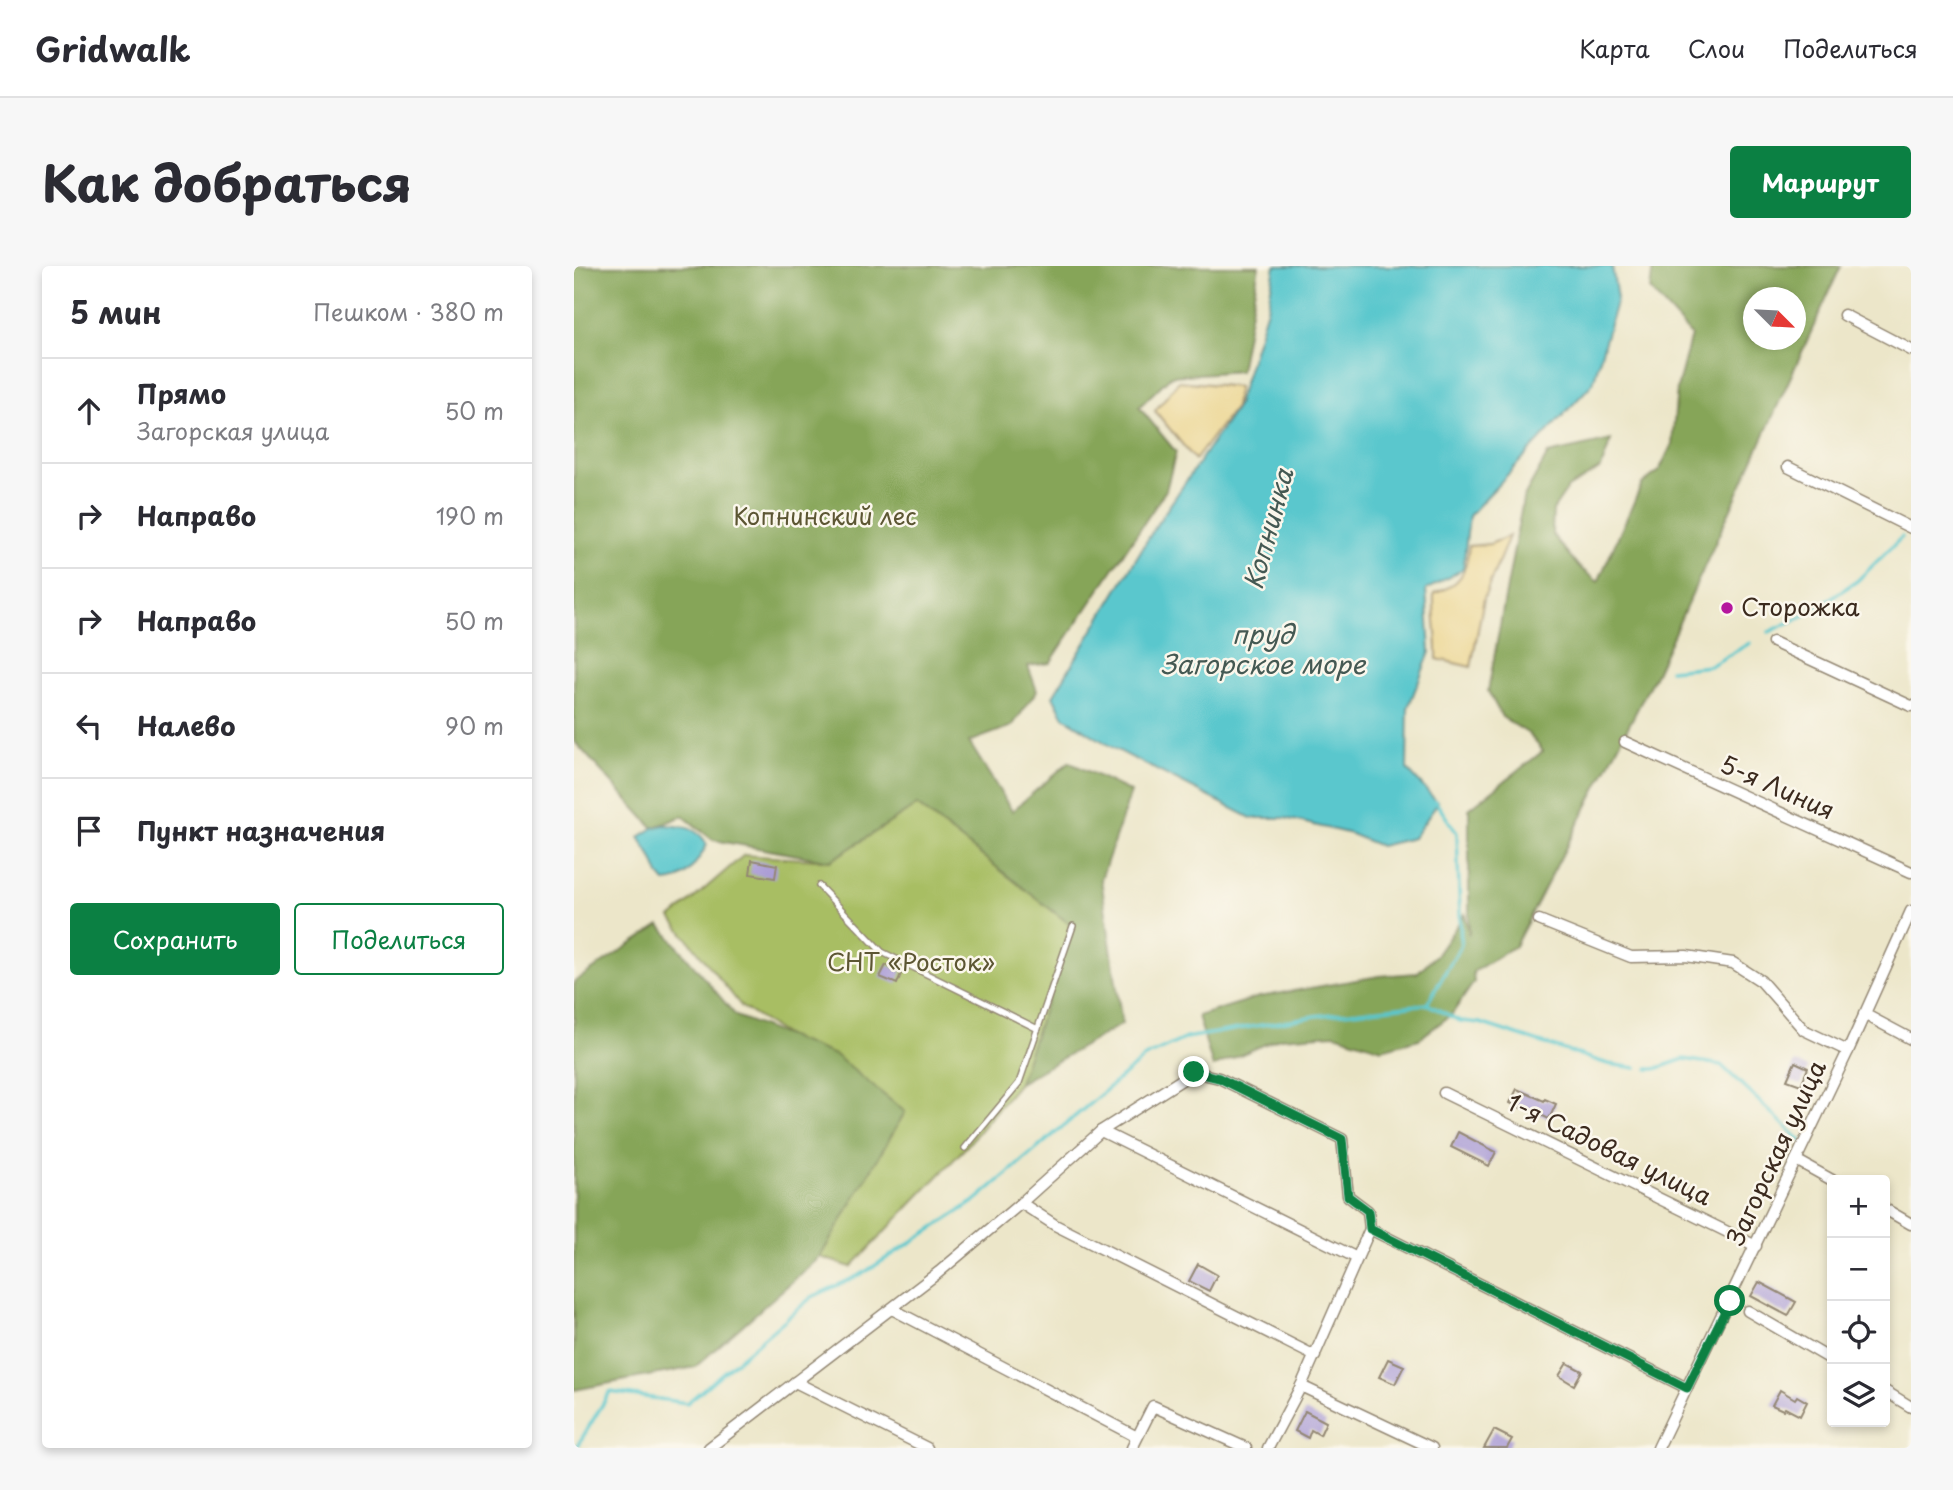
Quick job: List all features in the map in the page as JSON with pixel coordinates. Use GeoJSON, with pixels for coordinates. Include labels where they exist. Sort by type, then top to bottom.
{"type":"FeatureCollection","features":[{"type":"Feature","properties":{"kind":"street"},"geometry":{"type":"LineString","coordinates":[[1844,315],[1911,350]]}},
{"type":"Feature","properties":{"kind":"street"},"geometry":{"type":"LineString","coordinates":[[1788,467],[1911,527]]}},
{"type":"Feature","properties":{"kind":"street"},"geometry":{"type":"LineString","coordinates":[[1773,642],[1911,706]]}},
{"type":"Feature","properties":{"kind":"street","name":"5-я Линия"},"geometry":{"type":"LineString","coordinates":[[1625,742],[1911,872]]}},
{"type":"Feature","properties":{"kind":"street","name":"Загорская улица"},"geometry":{"type":"LineString","coordinates":[[1658,1448],[1848,1051],[1911,911]]}},
{"type":"Feature","properties":{"kind":"street"},"geometry":{"type":"LineString","coordinates":[[1539,920],[1631,957],[1686,956],[1733,963],[1760,981],[1804,1030],[1848,1051]]}},
{"type":"Feature","properties":{"kind":"street"},"geometry":{"type":"LineString","coordinates":[[1864,1014],[1911,1039]]}},
{"type":"Feature","properties":{"kind":"street"},"geometry":{"type":"LineString","coordinates":[[709,1448],[939,1272],[1101,1131],[1194,1072],[1219,1078],[1342,1139],[1348,1196],[1368,1211],[1370,1229],[1315,1356],[1268,1448]]}},
{"type":"Feature","properties":{"kind":"street","name":"1-я Садовая улица"},"geometry":{"type":"LineString","coordinates":[[1444,1093],[1756,1246]]}},
{"type":"Feature","properties":{"kind":"street"},"geometry":{"type":"LineString","coordinates":[[1101,1131],[1357,1258]]}},
{"type":"Feature","properties":{"kind":"street"},"geometry":{"type":"LineString","coordinates":[[1796,1160],[1827,1177]]}},
{"type":"Feature","properties":{"kind":"street"},"geometry":{"type":"LineString","coordinates":[[1021,1203],[1055,1225],[1315,1356]]}},
{"type":"Feature","properties":{"kind":"street"},"geometry":{"type":"LineString","coordinates":[[1890,1212],[1911,1224]]}},
{"type":"Feature","properties":{"kind":"street"},"geometry":{"type":"LineString","coordinates":[[1370,1229],[1687,1388]]}},
{"type":"Feature","properties":{"kind":"street"},"geometry":{"type":"LineString","coordinates":[[891,1309],[1135,1443],[1153,1406],[1246,1448]]}},
{"type":"Feature","properties":{"kind":"street"},"geometry":{"type":"LineString","coordinates":[[1748,1311],[1827,1357]]}},
{"type":"Feature","properties":{"kind":"street"},"geometry":{"type":"LineString","coordinates":[[795,1382],[928,1448]]}},
{"type":"Feature","properties":{"kind":"street"},"geometry":{"type":"LineString","coordinates":[[1301,1386],[1432,1448]]}},
{"type":"Feature","properties":{"kind":"street"},"geometry":{"type":"LineString","coordinates":[[1890,1394],[1911,1406]]}},
{"type":"Feature","properties":{"kind":"lane"},"geometry":{"type":"LineString","coordinates":[[819,886],[882,952],[1038,1030]]}},
{"type":"Feature","properties":{"kind":"lane"},"geometry":{"type":"LineString","coordinates":[[965,1148],[1019,1083],[1073,926]]}},
{"type":"Feature","properties":{"kind":"green space","name":"Копнинский лес"},"geometry":{"type":"Polygon","coordinates":[[[574,266],[1259,266],[1240,371],[1171,376],[1139,407],[1176,452],[1166,490],[1050,663],[1028,666],[1037,691],[1012,726],[969,742],[1012,811],[1069,762],[1131,792],[1101,879],[1122,1024],[1019,1083],[1072,926],[917,805],[830,861],[713,840],[683,816],[653,828],[574,741],[574,266]]]}},
{"type":"Feature","properties":{"kind":"green space"},"geometry":{"type":"Polygon","coordinates":[[[1653,266],[1841,266],[1806,343],[1806,287],[1743,287],[1743,350],[1803,350],[1657,671],[1515,946],[1473,972],[1474,982],[1452,1014],[1419,1039],[1382,1049],[1335,1034],[1279,1038],[1213,1067],[1198,1016],[1259,997],[1379,976],[1417,973],[1438,953],[1465,914],[1469,935],[1469,809],[1543,751],[1529,734],[1502,717],[1488,691],[1523,499],[1548,454],[1611,440],[1601,468],[1568,488],[1553,510],[1552,534],[1578,566],[1598,582],[1642,484],[1659,471],[1672,444],[1677,389],[1691,335],[1650,290],[1653,266]]]}},
{"type":"Feature","properties":{"kind":"green space","name":"СНТ «Росток»"},"geometry":{"type":"Polygon","coordinates":[[[917,805],[1073,926],[1019,1083],[965,1148],[851,1267],[820,1257],[905,1112],[742,1007],[671,918],[744,855],[830,861],[917,805]]]}},
{"type":"Feature","properties":{"kind":"green space"},"geometry":{"type":"Polygon","coordinates":[[[660,925],[736,1016],[835,1055],[905,1112],[820,1257],[695,1367],[574,1390],[574,982],[660,925]]]}},
{"type":"Feature","properties":{"kind":"sand"},"geometry":{"type":"Polygon","coordinates":[[[1179,381],[1238,387],[1235,407],[1195,460],[1155,411],[1179,381]]]}},
{"type":"Feature","properties":{"kind":"sand"},"geometry":{"type":"Polygon","coordinates":[[[1509,536],[1484,598],[1471,667],[1437,659],[1434,594],[1460,577],[1464,571],[1469,546],[1490,544],[1509,536]]]}},
{"type":"Feature","properties":{"kind":"water","name":"пруд Загорское море"},"geometry":{"type":"Polygon","coordinates":[[[1275,266],[1612,266],[1617,299],[1593,383],[1469,516],[1463,569],[1426,590],[1430,652],[1408,708],[1407,769],[1438,803],[1413,838],[1380,846],[1351,834],[1285,818],[1251,818],[1115,749],[1064,717],[1053,696],[1157,524],[1236,408],[1267,309],[1275,266]]]}},
{"type":"Feature","properties":{"kind":"water"},"geometry":{"type":"Polygon","coordinates":[[[664,825],[695,831],[707,845],[685,874],[665,882],[639,837],[664,825]]]}},
{"type":"Feature","properties":{"kind":"building"},"geometry":{"type":"Polygon","coordinates":[[[752,860],[777,865],[775,878],[750,874],[752,860]]]}},
{"type":"Feature","properties":{"kind":"building"},"geometry":{"type":"Polygon","coordinates":[[[886,965],[902,971],[897,984],[880,977],[886,965]]]}},
{"type":"Feature","properties":{"kind":"building"},"geometry":{"type":"Polygon","coordinates":[[[1795,1062],[1808,1068],[1801,1085],[1787,1080],[1795,1062]]]}},
{"type":"Feature","properties":{"kind":"building"},"geometry":{"type":"Polygon","coordinates":[[[1517,1089],[1556,1104],[1549,1119],[1510,1103],[1517,1089]]]}},
{"type":"Feature","properties":{"kind":"building"},"geometry":{"type":"Polygon","coordinates":[[[1458,1132],[1496,1152],[1489,1166],[1451,1147],[1458,1132]]]}},
{"type":"Feature","properties":{"kind":"building"},"geometry":{"type":"Polygon","coordinates":[[[1198,1264],[1217,1275],[1209,1291],[1189,1281],[1198,1264]]]}},
{"type":"Feature","properties":{"kind":"building"},"geometry":{"type":"Polygon","coordinates":[[[1759,1282],[1796,1302],[1788,1316],[1751,1296],[1759,1282]]]}},
{"type":"Feature","properties":{"kind":"building"},"geometry":{"type":"Polygon","coordinates":[[[1388,1359],[1404,1366],[1395,1384],[1379,1377],[1388,1359]]]}},
{"type":"Feature","properties":{"kind":"building"},"geometry":{"type":"Polygon","coordinates":[[[1567,1363],[1582,1371],[1574,1385],[1559,1376],[1567,1363]]]}},
{"type":"Feature","properties":{"kind":"building"},"geometry":{"type":"Polygon","coordinates":[[[1780,1390],[1795,1399],[1797,1396],[1807,1402],[1800,1416],[1772,1405],[1780,1390]]]}},
{"type":"Feature","properties":{"kind":"building"},"geometry":{"type":"Polygon","coordinates":[[[1305,1411],[1326,1422],[1320,1435],[1311,1430],[1308,1438],[1295,1431],[1305,1411]]]}},
{"type":"Feature","properties":{"kind":"building"},"geometry":{"type":"Polygon","coordinates":[[[1494,1430],[1512,1439],[1507,1448],[1484,1448],[1494,1430]]]}},
{"type":"Feature","properties":{"kind":"waterway"},"geometry":{"type":"LineString","coordinates":[[1769,632],[1803,616],[1857,581],[1902,537]]}},
{"type":"Feature","properties":{"kind":"waterway"},"geometry":{"type":"LineString","coordinates":[[1670,670],[1710,666],[1750,643]]}},
{"type":"Feature","properties":{"kind":"waterway"},"geometry":{"type":"LineString","coordinates":[[576,1448],[610,1392],[687,1403],[812,1297],[862,1274],[975,1201],[1145,1057],[1186,1038],[1315,1016],[1427,1004],[1461,945],[1457,833],[1435,801]]}},
{"type":"Feature","properties":{"kind":"waterway"},"geometry":{"type":"LineString","coordinates":[[1427,1004],[1460,1021],[1480,1023],[1608,1064],[1636,1068]]}},
{"type":"Feature","properties":{"kind":"waterway"},"geometry":{"type":"LineString","coordinates":[[1648,1069],[1684,1059],[1721,1065],[1801,1141]]}},
{"type":"Feature","properties":{"kind":"place","name":"Сторожка"},"geometry":{"type":"Point","coordinates":[1727,608]}},
{"type":"Feature","properties":{"kind":"route"},"geometry":{"type":"LineString","coordinates":[[1194,1072],[1219,1078],[1342,1139],[1348,1196],[1368,1211],[1370,1229],[1687,1388],[1730,1301]]}},
{"type":"Feature","properties":{"kind":"water label","name":"Копнинка"},"geometry":{"type":"Point","coordinates":[1269,529]}}]}
